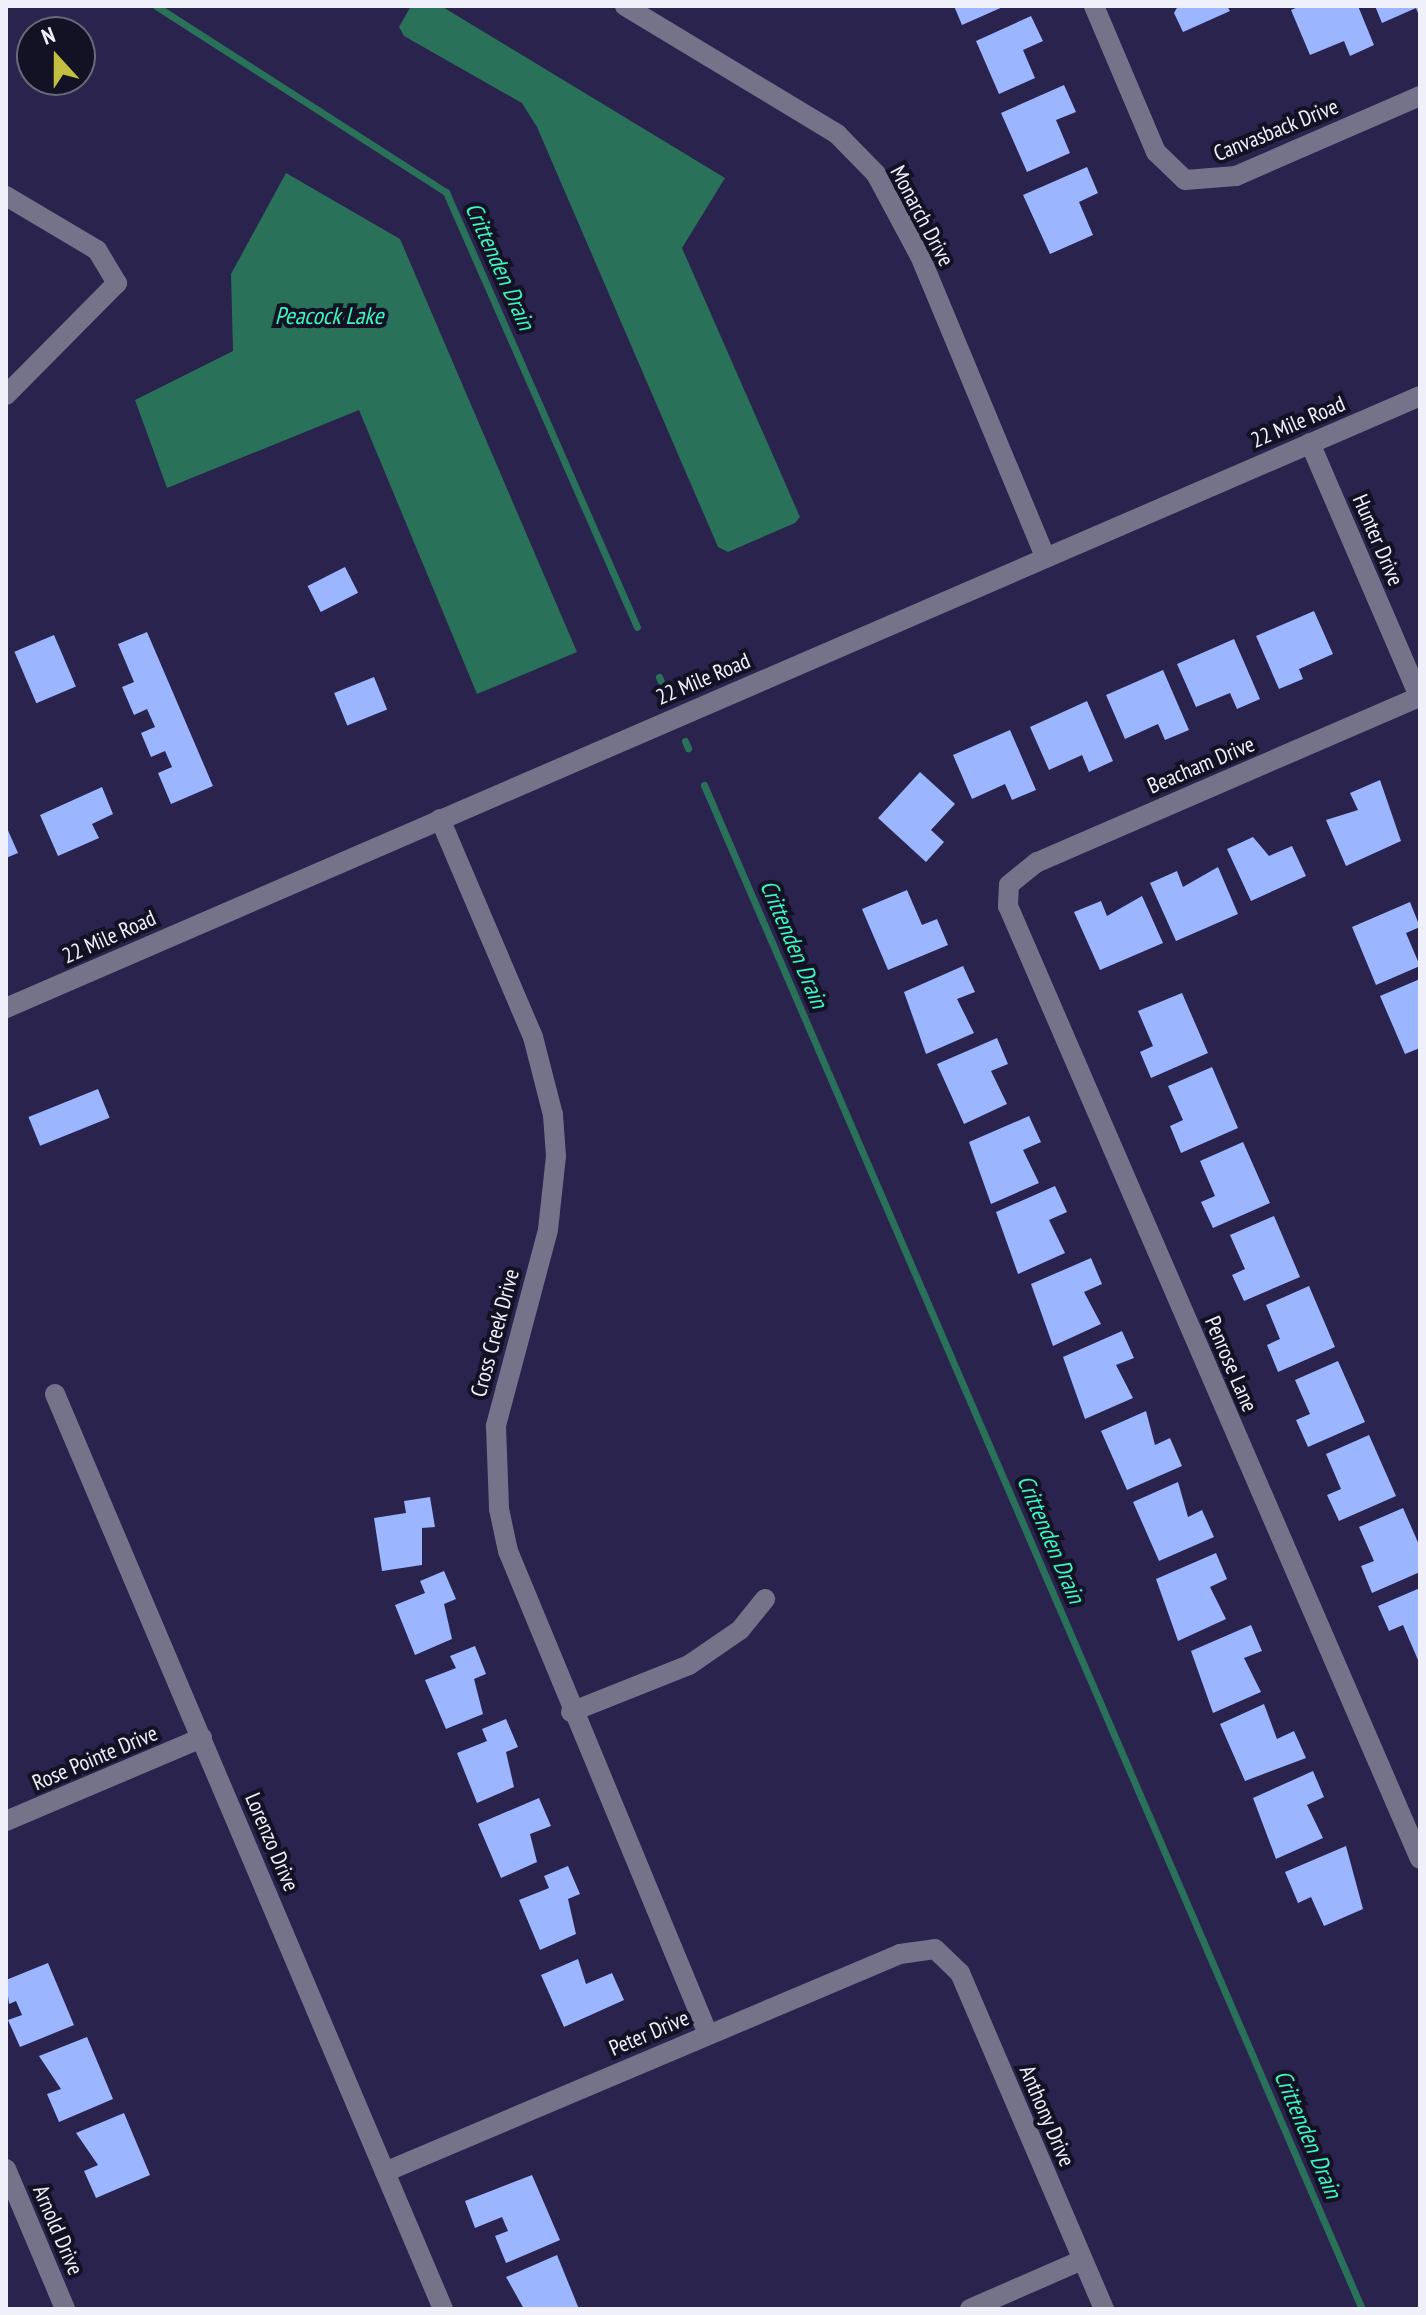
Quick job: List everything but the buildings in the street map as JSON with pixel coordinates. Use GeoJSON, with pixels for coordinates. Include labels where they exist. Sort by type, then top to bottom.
{"type":"FeatureCollection","features":[{"type":"Feature","properties":{"kind":"street","name":"Monarch Drive"},"geometry":{"type":"LineString","coordinates":[[625,6],[837,134],[876,174],[920,256],[1046,558]]}},
{"type":"Feature","properties":{"kind":"street","name":"Canvasback Drive"},"geometry":{"type":"LineString","coordinates":[[1094,6],[1156,152],[1185,180],[1236,176],[1420,96]]}},
{"type":"Feature","properties":{"kind":"street"},"geometry":{"type":"LineString","coordinates":[[6,196],[97,250],[117,283],[6,395]]}},
{"type":"Feature","properties":{"kind":"street","name":"22 Mile Road"},"geometry":{"type":"LineString","coordinates":[[6,1008],[1420,396]]}},
{"type":"Feature","properties":{"kind":"street","name":"Hunter Drive"},"geometry":{"type":"LineString","coordinates":[[1310,443],[1420,698]]}},
{"type":"Feature","properties":{"kind":"street","name":"Beacham Drive"},"geometry":{"type":"LineString","coordinates":[[1009,885],[1037,862],[1420,698]]}},
{"type":"Feature","properties":{"kind":"street","name":"Cross Creek Drive"},"geometry":{"type":"LineString","coordinates":[[440,819],[533,1037],[553,1115],[554,1195],[502,1389],[496,1470],[519,1587],[708,2034]]}},
{"type":"Feature","properties":{"kind":"street","name":"Penrose Lane"},"geometry":{"type":"LineString","coordinates":[[1009,885],[1012,920],[1420,1859]]}},
{"type":"Feature","properties":{"kind":"street","name":"Lorenzo Drive"},"geometry":{"type":"LineString","coordinates":[[55,1394],[443,2309]]}},
{"type":"Feature","properties":{"kind":"street"},"geometry":{"type":"LineString","coordinates":[[571,1712],[689,1665],[740,1630],[765,1599]]}},
{"type":"Feature","properties":{"kind":"street","name":"Rose Pointe Drive"},"geometry":{"type":"LineString","coordinates":[[6,1821],[202,1738]]}},
{"type":"Feature","properties":{"kind":"street","name":"Peter Drive"},"geometry":{"type":"LineString","coordinates":[[385,2172],[900,1954],[935,1949]]}},
{"type":"Feature","properties":{"kind":"street","name":"Anthony Drive"},"geometry":{"type":"LineString","coordinates":[[935,1949],[960,1973],[1104,2309]]}},
{"type":"Feature","properties":{"kind":"street","name":"Arnold Drive"},"geometry":{"type":"LineString","coordinates":[[6,2169],[65,2309]]}},
{"type":"Feature","properties":{"kind":"street"},"geometry":{"type":"LineString","coordinates":[[970,2309],[1082,2260]]}},
{"type":"Feature","properties":{"kind":"water"},"geometry":{"type":"Polygon","coordinates":[[[411,6],[441,6],[725,178],[682,248],[800,517],[795,523],[728,552],[718,547],[537,127],[522,103],[404,36],[399,27],[411,6]]]}},
{"type":"Feature","properties":{"kind":"water","name":"Peacock Lake"},"geometry":{"type":"Polygon","coordinates":[[[286,173],[400,239],[577,652],[477,694],[359,410],[167,488],[135,400],[233,351],[231,274],[286,173]]]}},
{"type":"Feature","properties":{"kind":"waterway","name":"Crittenden Drain"},"geometry":{"type":"LineString","coordinates":[[156,6],[446,192],[637,627]]}},
{"type":"Feature","properties":{"kind":"waterway","name":"Crittenden Drain"},"geometry":{"type":"LineString","coordinates":[[659,677],[667,695]]}},
{"type":"Feature","properties":{"kind":"waterway","name":"Crittenden Drain"},"geometry":{"type":"LineString","coordinates":[[685,741],[688,748]]}},
{"type":"Feature","properties":{"kind":"waterway","name":"Crittenden Drain"},"geometry":{"type":"LineString","coordinates":[[704,785],[1362,2309]]}}]}
